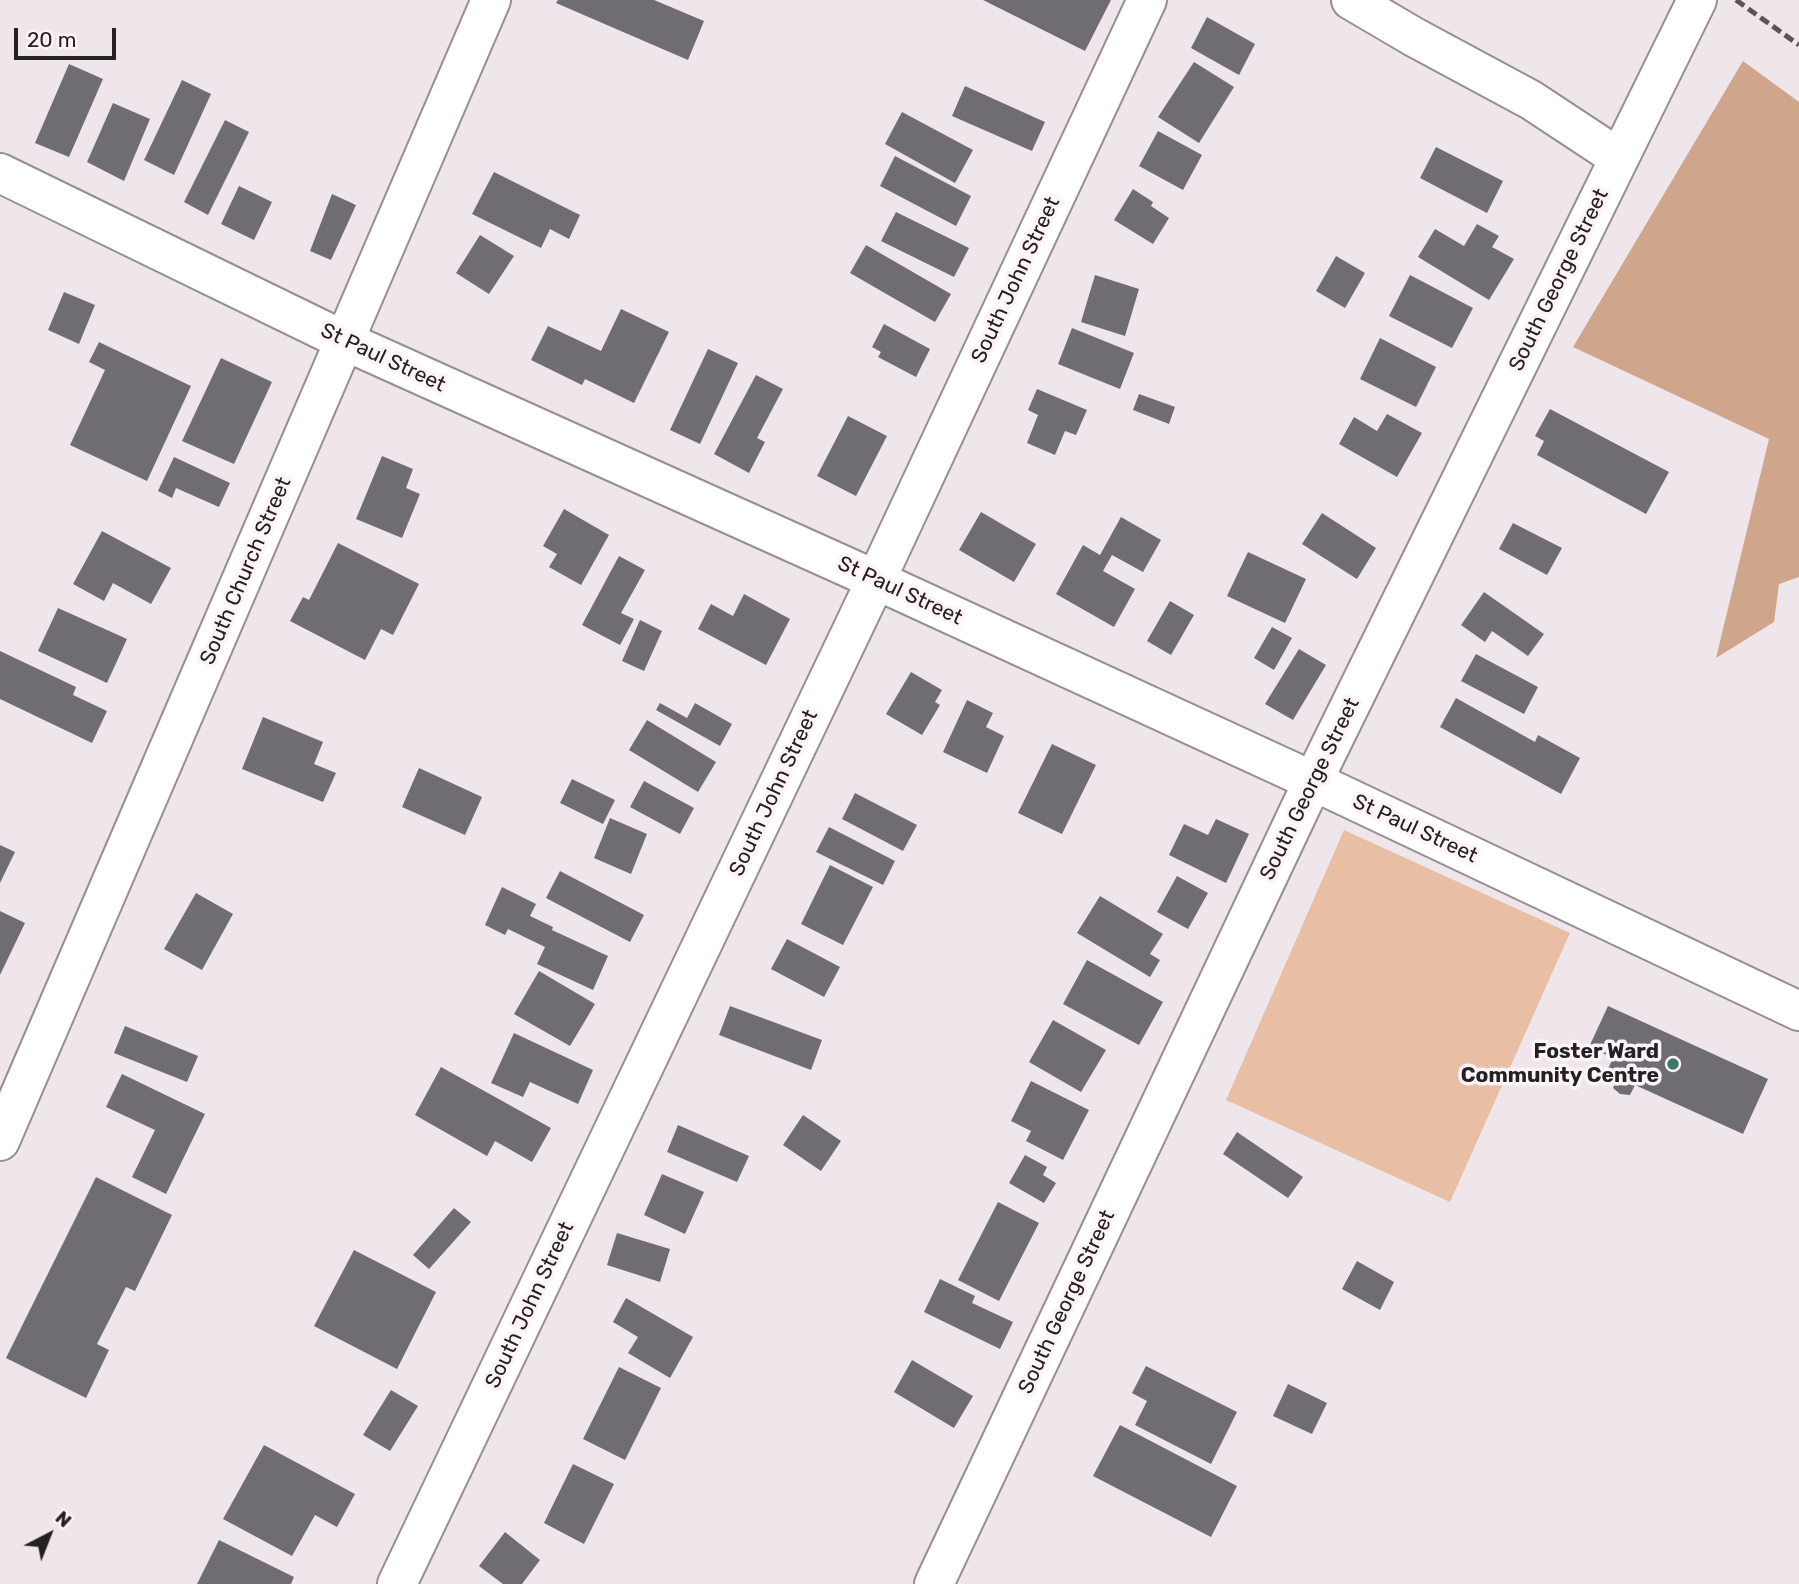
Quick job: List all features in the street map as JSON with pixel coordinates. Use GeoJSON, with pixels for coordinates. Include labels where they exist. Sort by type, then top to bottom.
{"type":"FeatureCollection","features":[{"type":"Feature","properties":{"kind":"street","name":"South Church Street"},"geometry":{"type":"LineString","coordinates":[[0,1141],[491,0]]}},
{"type":"Feature","properties":{"kind":"street","name":"South John Street"},"geometry":{"type":"LineString","coordinates":[[397,1584],[876,580],[1147,0]]}},
{"type":"Feature","properties":{"kind":"street"},"geometry":{"type":"LineString","coordinates":[[1351,0],[1531,100],[1619,158]]}},
{"type":"Feature","properties":{"kind":"street","name":"South George Street"},"geometry":{"type":"LineString","coordinates":[[934,1584],[1313,780],[1697,0]]}},
{"type":"Feature","properties":{"kind":"street","name":"St Paul Street"},"geometry":{"type":"LineString","coordinates":[[0,173],[345,341],[1313,780],[1799,1011]]}},
{"type":"Feature","properties":{"kind":"shaded area"},"geometry":{"type":"Polygon","coordinates":[[[1743,61],[1799,102],[1799,577],[1779,584],[1774,622],[1716,658],[1769,439],[1573,347],[1743,61]]]}},
{"type":"Feature","properties":{"kind":"shaded area"},"geometry":{"type":"Polygon","coordinates":[[[1344,830],[1570,933],[1450,1202],[1226,1100],[1344,830]]]}},
{"type":"Feature","properties":{"kind":"building"},"geometry":{"type":"Polygon","coordinates":[[[558,0],[654,0],[704,21],[688,60],[556,3],[558,0]]]}},
{"type":"Feature","properties":{"kind":"building"},"geometry":{"type":"Polygon","coordinates":[[[983,0],[1111,0],[1085,51],[983,0]]]}},
{"type":"Feature","properties":{"kind":"building"},"geometry":{"type":"Polygon","coordinates":[[[1207,17],[1255,44],[1239,75],[1191,48],[1207,17]]]}},
{"type":"Feature","properties":{"kind":"building"},"geometry":{"type":"Polygon","coordinates":[[[1194,62],[1234,87],[1199,143],[1158,117],[1194,62]]]}},
{"type":"Feature","properties":{"kind":"building"},"geometry":{"type":"Polygon","coordinates":[[[69,64],[103,79],[69,157],[35,143],[69,64]]]}},
{"type":"Feature","properties":{"kind":"building"},"geometry":{"type":"Polygon","coordinates":[[[182,80],[211,94],[174,175],[144,160],[182,80]]]}},
{"type":"Feature","properties":{"kind":"building"},"geometry":{"type":"Polygon","coordinates":[[[965,86],[1045,122],[1032,151],[952,116],[965,86]]]}},
{"type":"Feature","properties":{"kind":"building"},"geometry":{"type":"Polygon","coordinates":[[[113,103],[150,119],[124,181],[87,162],[113,103]]]}},
{"type":"Feature","properties":{"kind":"building"},"geometry":{"type":"Polygon","coordinates":[[[902,112],[973,150],[955,183],[885,144],[902,112]]]}},
{"type":"Feature","properties":{"kind":"building"},"geometry":{"type":"Polygon","coordinates":[[[225,120],[249,132],[208,215],[184,202],[225,120]]]}},
{"type":"Feature","properties":{"kind":"building"},"geometry":{"type":"Polygon","coordinates":[[[1158,131],[1202,155],[1183,190],[1139,166],[1158,131]]]}},
{"type":"Feature","properties":{"kind":"building"},"geometry":{"type":"Polygon","coordinates":[[[1436,147],[1503,181],[1487,213],[1420,178],[1436,147]]]}},
{"type":"Feature","properties":{"kind":"building"},"geometry":{"type":"Polygon","coordinates":[[[895,156],[971,196],[956,226],[880,186],[895,156]]]}},
{"type":"Feature","properties":{"kind":"building"},"geometry":{"type":"Polygon","coordinates":[[[494,172],[580,215],[569,239],[550,229],[541,248],[472,214],[494,172]]]}},
{"type":"Feature","properties":{"kind":"building"},"geometry":{"type":"Polygon","coordinates":[[[239,186],[272,202],[254,240],[221,224],[239,186]]]}},
{"type":"Feature","properties":{"kind":"building"},"geometry":{"type":"Polygon","coordinates":[[[1133,189],[1153,202],[1151,206],[1169,218],[1153,244],[1114,220],[1133,189]]]}},
{"type":"Feature","properties":{"kind":"building"},"geometry":{"type":"Polygon","coordinates":[[[332,194],[356,205],[331,260],[310,251],[332,194]]]}},
{"type":"Feature","properties":{"kind":"building"},"geometry":{"type":"Polygon","coordinates":[[[896,212],[969,248],[954,277],[881,241],[896,212]]]}},
{"type":"Feature","properties":{"kind":"building"},"geometry":{"type":"Polygon","coordinates":[[[1477,224],[1499,236],[1492,247],[1514,259],[1489,300],[1418,257],[1435,229],[1464,246],[1477,224]]]}},
{"type":"Feature","properties":{"kind":"building"},"geometry":{"type":"Polygon","coordinates":[[[480,235],[514,256],[489,294],[456,273],[480,235]]]}},
{"type":"Feature","properties":{"kind":"building"},"geometry":{"type":"Polygon","coordinates":[[[866,245],[951,294],[935,322],[850,273],[866,245]]]}},
{"type":"Feature","properties":{"kind":"building"},"geometry":{"type":"Polygon","coordinates":[[[1336,256],[1365,273],[1345,308],[1316,291],[1336,256]]]}},
{"type":"Feature","properties":{"kind":"building"},"geometry":{"type":"Polygon","coordinates":[[[1095,275],[1139,289],[1125,336],[1081,322],[1095,275]]]}},
{"type":"Feature","properties":{"kind":"building"},"geometry":{"type":"Polygon","coordinates":[[[1410,275],[1473,308],[1452,348],[1389,316],[1410,275]]]}},
{"type":"Feature","properties":{"kind":"building"},"geometry":{"type":"Polygon","coordinates":[[[64,292],[95,305],[79,344],[48,330],[64,292]]]}},
{"type":"Feature","properties":{"kind":"building"},"geometry":{"type":"Polygon","coordinates":[[[621,309],[669,332],[634,403],[585,379],[582,385],[531,360],[548,326],[601,351],[621,309]]]}},
{"type":"Feature","properties":{"kind":"building"},"geometry":{"type":"Polygon","coordinates":[[[884,324],[930,349],[916,377],[878,357],[881,352],[872,347],[884,324]]]}},
{"type":"Feature","properties":{"kind":"building"},"geometry":{"type":"Polygon","coordinates":[[[1072,328],[1134,353],[1120,389],[1058,364],[1072,328]]]}},
{"type":"Feature","properties":{"kind":"building"},"geometry":{"type":"Polygon","coordinates":[[[1380,338],[1436,367],[1416,407],[1360,379],[1380,338]]]}},
{"type":"Feature","properties":{"kind":"building"},"geometry":{"type":"Polygon","coordinates":[[[99,342],[191,386],[147,481],[70,445],[105,370],[89,362],[99,342]]]}},
{"type":"Feature","properties":{"kind":"building"},"geometry":{"type":"Polygon","coordinates":[[[708,349],[738,363],[700,444],[670,430],[708,349]]]}},
{"type":"Feature","properties":{"kind":"building"},"geometry":{"type":"Polygon","coordinates":[[[221,358],[272,382],[234,464],[182,441],[221,358]]]}},
{"type":"Feature","properties":{"kind":"building"},"geometry":{"type":"Polygon","coordinates":[[[756,375],[783,389],[757,438],[765,442],[749,473],[714,454],[756,375]]]}},
{"type":"Feature","properties":{"kind":"building"},"geometry":{"type":"Polygon","coordinates":[[[1037,389],[1087,410],[1076,435],[1065,431],[1055,455],[1027,443],[1038,415],[1028,410],[1037,389]]]}},
{"type":"Feature","properties":{"kind":"building"},"geometry":{"type":"Polygon","coordinates":[[[1139,394],[1175,407],[1169,424],[1133,410],[1139,394]]]}},
{"type":"Feature","properties":{"kind":"building"},"geometry":{"type":"Polygon","coordinates":[[[1550,409],[1669,472],[1646,514],[1537,455],[1544,441],[1535,436],[1550,409]]]}},
{"type":"Feature","properties":{"kind":"building"},"geometry":{"type":"Polygon","coordinates":[[[1387,414],[1422,433],[1397,477],[1339,444],[1354,417],[1377,431],[1387,414]]]}},
{"type":"Feature","properties":{"kind":"building"},"geometry":{"type":"Polygon","coordinates":[[[848,416],[887,436],[856,496],[817,476],[848,416]]]}},
{"type":"Feature","properties":{"kind":"building"},"geometry":{"type":"Polygon","coordinates":[[[382,456],[413,469],[406,488],[420,494],[402,538],[356,519],[382,456]]]}},
{"type":"Feature","properties":{"kind":"building"},"geometry":{"type":"Polygon","coordinates":[[[174,457],[230,483],[219,507],[176,488],[172,498],[158,491],[174,457]]]}},
{"type":"Feature","properties":{"kind":"building"},"geometry":{"type":"Polygon","coordinates":[[[564,509],[609,535],[581,585],[549,567],[557,554],[543,546],[564,509]]]}},
{"type":"Feature","properties":{"kind":"building"},"geometry":{"type":"Polygon","coordinates":[[[981,512],[1036,544],[1014,582],[959,550],[981,512]]]}},
{"type":"Feature","properties":{"kind":"building"},"geometry":{"type":"Polygon","coordinates":[[[1322,513],[1376,548],[1357,579],[1302,544],[1322,513]]]}},
{"type":"Feature","properties":{"kind":"building"},"geometry":{"type":"Polygon","coordinates":[[[1121,517],[1161,540],[1143,572],[1112,555],[1103,571],[1135,589],[1114,627],[1056,594],[1083,545],[1100,555],[1121,517]]]}},
{"type":"Feature","properties":{"kind":"building"},"geometry":{"type":"Polygon","coordinates":[[[1513,523],[1562,548],[1547,575],[1499,549],[1513,523]]]}},
{"type":"Feature","properties":{"kind":"building"},"geometry":{"type":"Polygon","coordinates":[[[102,531],[171,568],[151,604],[113,583],[104,601],[73,584],[102,531]]]}},
{"type":"Feature","properties":{"kind":"building"},"geometry":{"type":"Polygon","coordinates":[[[338,543],[419,584],[393,635],[381,629],[365,660],[290,621],[303,597],[309,600],[338,543]]]}},
{"type":"Feature","properties":{"kind":"building"},"geometry":{"type":"Polygon","coordinates":[[[1248,552],[1306,579],[1285,623],[1227,596],[1248,552]]]}},
{"type":"Feature","properties":{"kind":"building"},"geometry":{"type":"Polygon","coordinates":[[[619,556],[645,570],[621,613],[634,619],[620,645],[582,625],[619,556]]]}},
{"type":"Feature","properties":{"kind":"building"},"geometry":{"type":"Polygon","coordinates":[[[1484,592],[1544,634],[1528,656],[1492,631],[1485,642],[1461,625],[1484,592]]]}},
{"type":"Feature","properties":{"kind":"building"},"geometry":{"type":"Polygon","coordinates":[[[744,594],[790,619],[766,665],[698,629],[711,604],[733,616],[744,594]]]}},
{"type":"Feature","properties":{"kind":"building"},"geometry":{"type":"Polygon","coordinates":[[[1170,601],[1194,615],[1171,655],[1147,641],[1170,601]]]}},
{"type":"Feature","properties":{"kind":"building"},"geometry":{"type":"Polygon","coordinates":[[[58,608],[127,639],[107,683],[38,651],[58,608]]]}},
{"type":"Feature","properties":{"kind":"building"},"geometry":{"type":"Polygon","coordinates":[[[640,620],[662,631],[644,671],[622,661],[640,620]]]}},
{"type":"Feature","properties":{"kind":"building"},"geometry":{"type":"Polygon","coordinates":[[[1272,627],[1292,638],[1274,670],[1254,658],[1272,627]]]}},
{"type":"Feature","properties":{"kind":"building"},"geometry":{"type":"Polygon","coordinates":[[[1299,649],[1326,665],[1293,720],[1265,704],[1299,649]]]}},
{"type":"Feature","properties":{"kind":"building"},"geometry":{"type":"Polygon","coordinates":[[[0,651],[76,687],[73,695],[107,711],[92,743],[0,699],[0,651]]]}},
{"type":"Feature","properties":{"kind":"building"},"geometry":{"type":"Polygon","coordinates":[[[1476,654],[1538,687],[1524,714],[1461,681],[1476,654]]]}},
{"type":"Feature","properties":{"kind":"building"},"geometry":{"type":"Polygon","coordinates":[[[911,672],[942,690],[935,702],[940,705],[922,735],[886,714],[911,672]]]}},
{"type":"Feature","properties":{"kind":"building"},"geometry":{"type":"Polygon","coordinates":[[[1456,698],[1535,742],[1538,735],[1580,758],[1561,794],[1440,727],[1456,698]]]}},
{"type":"Feature","properties":{"kind":"building"},"geometry":{"type":"Polygon","coordinates":[[[967,700],[993,713],[986,727],[1004,736],[987,773],[943,752],[967,700]]]}},
{"type":"Feature","properties":{"kind":"building"},"geometry":{"type":"Polygon","coordinates":[[[660,703],[687,718],[695,703],[732,724],[720,746],[656,710],[660,703]]]}},
{"type":"Feature","properties":{"kind":"building"},"geometry":{"type":"Polygon","coordinates":[[[263,717],[323,742],[314,764],[336,773],[323,802],[242,769],[263,717]]]}},
{"type":"Feature","properties":{"kind":"building"},"geometry":{"type":"Polygon","coordinates":[[[647,720],[716,762],[698,792],[629,750],[647,720]]]}},
{"type":"Feature","properties":{"kind":"building"},"geometry":{"type":"Polygon","coordinates":[[[1052,744],[1096,765],[1062,834],[1018,813],[1052,744]]]}},
{"type":"Feature","properties":{"kind":"building"},"geometry":{"type":"Polygon","coordinates":[[[419,768],[482,797],[465,835],[402,807],[419,768]]]}},
{"type":"Feature","properties":{"kind":"building"},"geometry":{"type":"Polygon","coordinates":[[[572,779],[615,800],[603,824],[560,803],[572,779]]]}},
{"type":"Feature","properties":{"kind":"building"},"geometry":{"type":"Polygon","coordinates":[[[644,781],[694,808],[680,834],[630,807],[644,781]]]}},
{"type":"Feature","properties":{"kind":"building"},"geometry":{"type":"Polygon","coordinates":[[[855,793],[917,825],[903,851],[842,819],[855,793]]]}},
{"type":"Feature","properties":{"kind":"building"},"geometry":{"type":"Polygon","coordinates":[[[610,818],[647,834],[631,874],[594,858],[610,818]]]}},
{"type":"Feature","properties":{"kind":"building"},"geometry":{"type":"Polygon","coordinates":[[[1216,819],[1249,834],[1226,883],[1169,855],[1184,824],[1208,835],[1216,819]]]}},
{"type":"Feature","properties":{"kind":"building"},"geometry":{"type":"Polygon","coordinates":[[[829,827],[895,861],[883,885],[816,852],[829,827]]]}},
{"type":"Feature","properties":{"kind":"building"},"geometry":{"type":"Polygon","coordinates":[[[0,845],[15,852],[0,883],[0,845]]]}},
{"type":"Feature","properties":{"kind":"building"},"geometry":{"type":"Polygon","coordinates":[[[830,865],[873,887],[843,945],[801,924],[830,865]]]}},
{"type":"Feature","properties":{"kind":"building"},"geometry":{"type":"Polygon","coordinates":[[[560,871],[644,915],[630,942],[546,898],[560,871]]]}},
{"type":"Feature","properties":{"kind":"building"},"geometry":{"type":"Polygon","coordinates":[[[1177,876],[1208,893],[1188,929],[1157,912],[1177,876]]]}},
{"type":"Feature","properties":{"kind":"building"},"geometry":{"type":"Polygon","coordinates":[[[502,887],[536,904],[530,916],[553,927],[552,930],[608,956],[593,990],[537,964],[545,947],[508,929],[505,935],[485,925],[502,887]]]}},
{"type":"Feature","properties":{"kind":"building"},"geometry":{"type":"Polygon","coordinates":[[[196,893],[233,914],[202,970],[164,949],[196,893]]]}},
{"type":"Feature","properties":{"kind":"building"},"geometry":{"type":"Polygon","coordinates":[[[1100,896],[1163,934],[1150,954],[1160,960],[1150,977],[1077,933],[1100,896]]]}},
{"type":"Feature","properties":{"kind":"building"},"geometry":{"type":"Polygon","coordinates":[[[0,911],[25,923],[0,975],[0,911]]]}},
{"type":"Feature","properties":{"kind":"building"},"geometry":{"type":"Polygon","coordinates":[[[787,939],[840,967],[824,997],[771,969],[787,939]]]}},
{"type":"Feature","properties":{"kind":"building"},"geometry":{"type":"Polygon","coordinates":[[[1087,960],[1163,1002],[1139,1045],[1063,1004],[1087,960]]]}},
{"type":"Feature","properties":{"kind":"building"},"geometry":{"type":"Polygon","coordinates":[[[539,971],[595,1004],[570,1046],[514,1014],[539,971]]]}},
{"type":"Feature","properties":{"kind":"building"},"geometry":{"type":"Polygon","coordinates":[[[730,1006],[822,1040],[811,1070],[719,1035],[730,1006]]]}},
{"type":"Feature","properties":{"kind":"building","name":"Foster Ward Community Centre"},"geometry":{"type":"Polygon","coordinates":[[[1608,1006],[1768,1079],[1743,1134],[1635,1085],[1630,1095],[1620,1094],[1613,1088],[1618,1076],[1607,1071],[1613,1058],[1589,1047],[1608,1006]]]}},
{"type":"Feature","properties":{"kind":"building"},"geometry":{"type":"Polygon","coordinates":[[[1053,1020],[1106,1050],[1081,1092],[1029,1062],[1053,1020]]]}},
{"type":"Feature","properties":{"kind":"building"},"geometry":{"type":"Polygon","coordinates":[[[125,1026],[198,1056],[187,1082],[114,1053],[125,1026]]]}},
{"type":"Feature","properties":{"kind":"building"},"geometry":{"type":"Polygon","coordinates":[[[514,1033],[593,1070],[578,1104],[530,1082],[523,1097],[491,1083],[514,1033]]]}},
{"type":"Feature","properties":{"kind":"building"},"geometry":{"type":"Polygon","coordinates":[[[441,1067],[551,1128],[532,1162],[495,1141],[487,1156],[415,1115],[441,1067]]]}},
{"type":"Feature","properties":{"kind":"building"},"geometry":{"type":"Polygon","coordinates":[[[122,1074],[205,1114],[166,1194],[132,1177],[155,1130],[106,1107],[122,1074]]]}},
{"type":"Feature","properties":{"kind":"building"},"geometry":{"type":"Polygon","coordinates":[[[1031,1081],[1089,1110],[1063,1160],[1026,1141],[1031,1131],[1011,1121],[1031,1081]]]}},
{"type":"Feature","properties":{"kind":"building"},"geometry":{"type":"Polygon","coordinates":[[[803,1115],[841,1141],[821,1171],[783,1145],[803,1115]]]}},
{"type":"Feature","properties":{"kind":"building"},"geometry":{"type":"Polygon","coordinates":[[[678,1125],[749,1156],[737,1182],[667,1152],[678,1125]]]}},
{"type":"Feature","properties":{"kind":"building"},"geometry":{"type":"Polygon","coordinates":[[[1237,1132],[1303,1177],[1288,1198],[1223,1154],[1237,1132]]]}},
{"type":"Feature","properties":{"kind":"building"},"geometry":{"type":"Polygon","coordinates":[[[1025,1155],[1047,1167],[1043,1175],[1056,1183],[1044,1203],[1009,1183],[1025,1155]]]}},
{"type":"Feature","properties":{"kind":"building"},"geometry":{"type":"Polygon","coordinates":[[[662,1174],[704,1192],[685,1234],[644,1215],[662,1174]]]}},
{"type":"Feature","properties":{"kind":"building"},"geometry":{"type":"Polygon","coordinates":[[[96,1177],[172,1215],[135,1291],[126,1287],[97,1344],[109,1350],[86,1398],[6,1358],[96,1177]]]}},
{"type":"Feature","properties":{"kind":"building"},"geometry":{"type":"Polygon","coordinates":[[[998,1202],[1039,1223],[999,1301],[958,1280],[998,1202]]]}},
{"type":"Feature","properties":{"kind":"building"},"geometry":{"type":"Polygon","coordinates":[[[454,1208],[471,1222],[429,1269],[413,1255],[454,1208]]]}},
{"type":"Feature","properties":{"kind":"building"},"geometry":{"type":"Polygon","coordinates":[[[617,1233],[670,1249],[660,1282],[607,1265],[617,1233]]]}},
{"type":"Feature","properties":{"kind":"building"},"geometry":{"type":"Polygon","coordinates":[[[354,1250],[436,1292],[397,1369],[314,1326],[354,1250]]]}},
{"type":"Feature","properties":{"kind":"building"},"geometry":{"type":"Polygon","coordinates":[[[1357,1261],[1394,1282],[1380,1310],[1342,1289],[1357,1261]]]}},
{"type":"Feature","properties":{"kind":"building"},"geometry":{"type":"Polygon","coordinates":[[[940,1279],[975,1296],[972,1303],[1013,1322],[1000,1349],[924,1312],[940,1279]]]}},
{"type":"Feature","properties":{"kind":"building"},"geometry":{"type":"Polygon","coordinates":[[[626,1298],[693,1337],[670,1378],[628,1353],[638,1337],[613,1322],[626,1298]]]}},
{"type":"Feature","properties":{"kind":"building"},"geometry":{"type":"Polygon","coordinates":[[[912,1360],[973,1396],[954,1428],[894,1392],[912,1360]]]}},
{"type":"Feature","properties":{"kind":"building"},"geometry":{"type":"Polygon","coordinates":[[[1146,1366],[1237,1412],[1211,1464],[1135,1425],[1147,1401],[1132,1393],[1146,1366]]]}},
{"type":"Feature","properties":{"kind":"building"},"geometry":{"type":"Polygon","coordinates":[[[619,1367],[661,1388],[625,1460],[583,1439],[619,1367]]]}},
{"type":"Feature","properties":{"kind":"building"},"geometry":{"type":"Polygon","coordinates":[[[1288,1384],[1327,1403],[1312,1434],[1273,1416],[1288,1384]]]}},
{"type":"Feature","properties":{"kind":"building"},"geometry":{"type":"Polygon","coordinates":[[[391,1390],[418,1406],[390,1451],[363,1435],[391,1390]]]}},
{"type":"Feature","properties":{"kind":"building"},"geometry":{"type":"Polygon","coordinates":[[[1120,1425],[1237,1486],[1211,1537],[1093,1476],[1120,1425]]]}},
{"type":"Feature","properties":{"kind":"building"},"geometry":{"type":"Polygon","coordinates":[[[264,1445],[355,1494],[337,1527],[315,1515],[292,1556],[223,1519],[264,1445]]]}},
{"type":"Feature","properties":{"kind":"building"},"geometry":{"type":"Polygon","coordinates":[[[573,1464],[614,1484],[584,1544],[544,1523],[573,1464]]]}},
{"type":"Feature","properties":{"kind":"building"},"geometry":{"type":"Polygon","coordinates":[[[505,1532],[540,1560],[522,1584],[503,1584],[479,1566],[505,1532]]]}},
{"type":"Feature","properties":{"kind":"building"},"geometry":{"type":"Polygon","coordinates":[[[219,1540],[294,1577],[291,1584],[197,1584],[219,1540]]]}},
{"type":"Feature","properties":{"kind":"railway"},"geometry":{"type":"LineString","coordinates":[[1736,0],[1799,45]]}},
{"type":"Feature","properties":{"kind":"place","name":"Foster Ward Community Centre"},"geometry":{"type":"Point","coordinates":[1673,1064]}}]}
